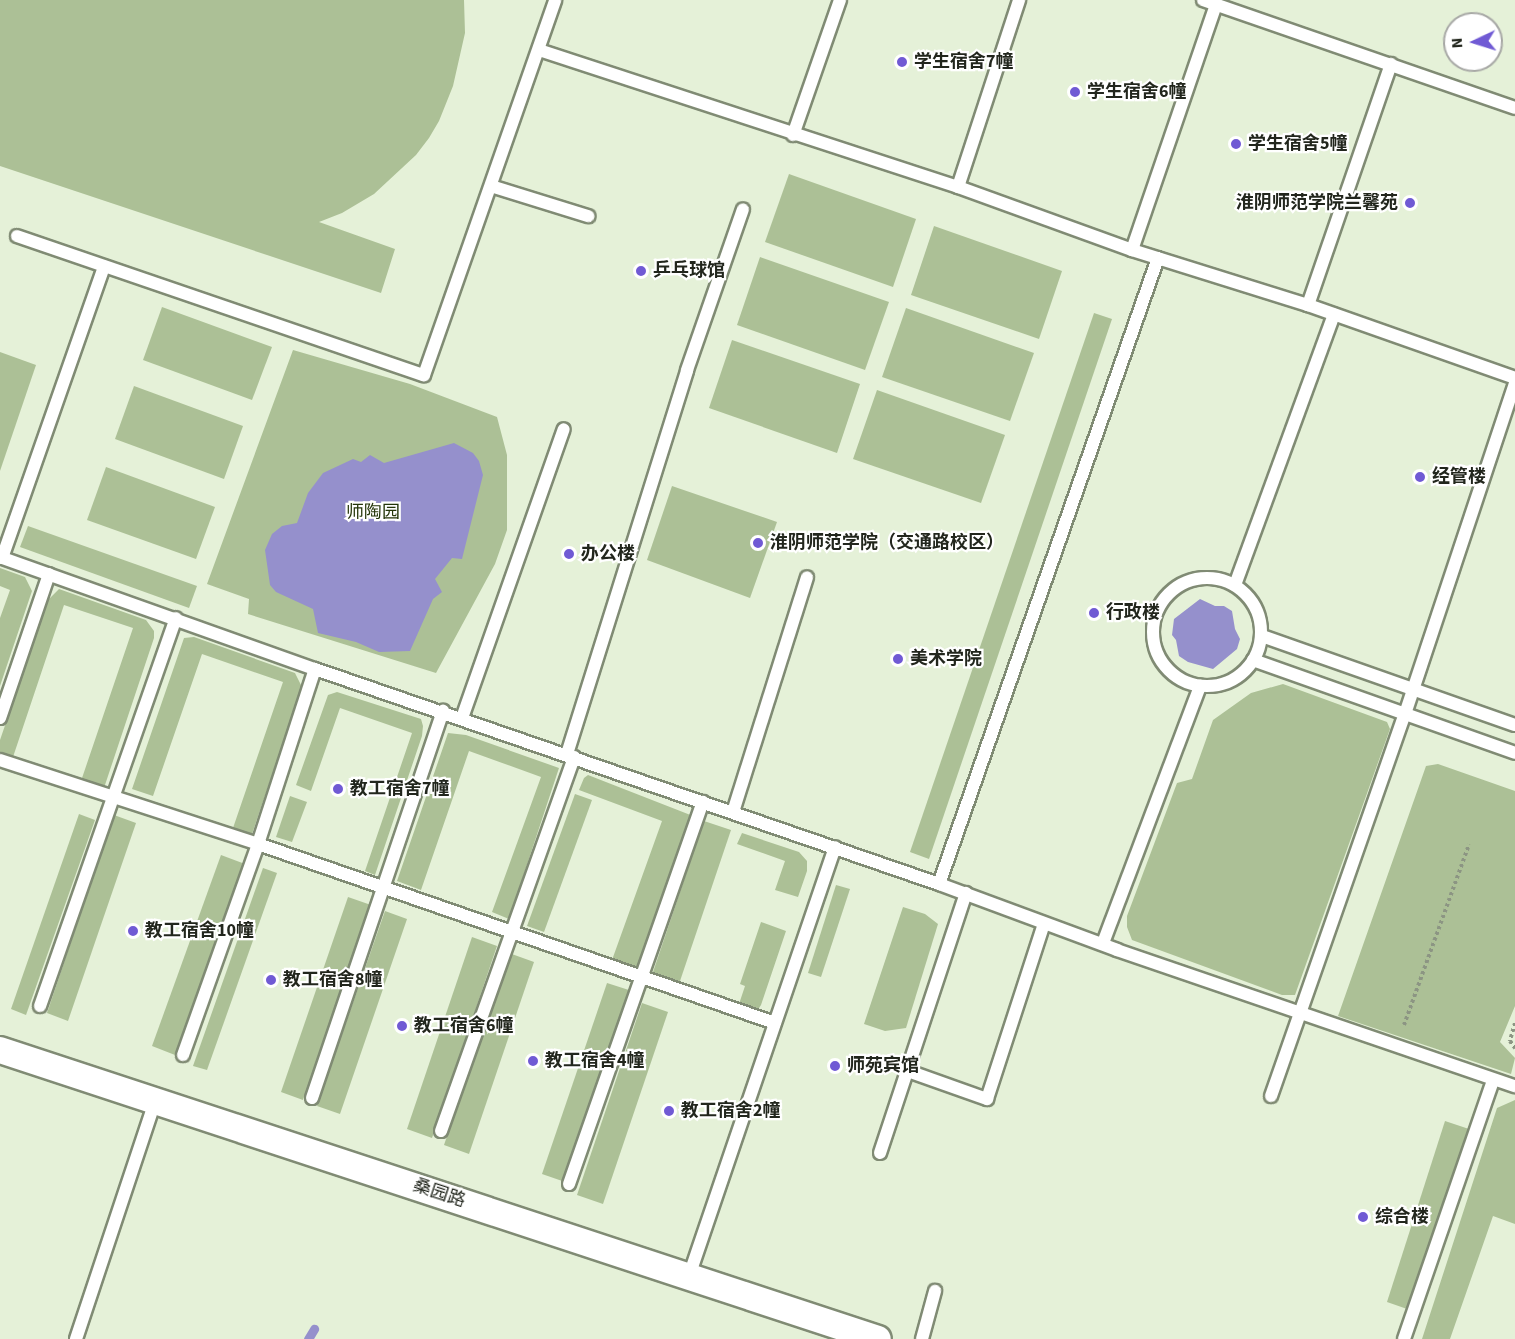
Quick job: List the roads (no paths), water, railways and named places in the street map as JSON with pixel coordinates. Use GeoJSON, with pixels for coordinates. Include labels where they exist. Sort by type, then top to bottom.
{"type":"FeatureCollection","features":[{"type":"Feature","properties":{"kind":"street","name":"桑园路"},"geometry":{"type":"LineString","coordinates":[[0,1050],[689,1276],[844,1334],[878,1339]]}},
{"type":"Feature","properties":{"kind":"lane"},"geometry":{"type":"LineString","coordinates":[[17,236],[424,375],[555,0]]}},
{"type":"Feature","properties":{"kind":"lane"},"geometry":{"type":"LineString","coordinates":[[793,135],[840,0]]}},
{"type":"Feature","properties":{"kind":"lane"},"geometry":{"type":"LineString","coordinates":[[958,187],[1019,0]]}},
{"type":"Feature","properties":{"kind":"lane"},"geometry":{"type":"LineString","coordinates":[[1203,0],[1515,108]]}},
{"type":"Feature","properties":{"kind":"lane"},"geometry":{"type":"LineString","coordinates":[[1132,250],[1216,4]]}},
{"type":"Feature","properties":{"kind":"lane"},"geometry":{"type":"LineString","coordinates":[[539,50],[793,135],[958,187],[1132,250],[1308,305],[1515,378]]}},
{"type":"Feature","properties":{"kind":"lane"},"geometry":{"type":"LineString","coordinates":[[1308,305],[1390,64]]}},
{"type":"Feature","properties":{"kind":"lane"},"geometry":{"type":"LineString","coordinates":[[491,186],[588,216]]}},
{"type":"Feature","properties":{"kind":"lane"},"geometry":{"type":"LineString","coordinates":[[441,1131],[571,756],[680,392],[743,209]]}},
{"type":"Feature","properties":{"kind":"lane"},"geometry":{"type":"LineString","coordinates":[[939,884],[1158,258]]}},
{"type":"Feature","properties":{"kind":"lane"},"geometry":{"type":"LineString","coordinates":[[104,266],[1,557],[315,669],[443,711],[966,893],[1044,924],[1397,1045],[1492,1080],[1515,1086]]}},
{"type":"Feature","properties":{"kind":"lane"},"geometry":{"type":"LineString","coordinates":[[1235,585],[1334,315]]}},
{"type":"Feature","properties":{"kind":"lane"},"geometry":{"type":"LineString","coordinates":[[1271,1096],[1405,714],[1515,383]]}},
{"type":"Feature","properties":{"kind":"lane"},"geometry":{"type":"LineString","coordinates":[[462,718],[564,429]]}},
{"type":"Feature","properties":{"kind":"lane"},"geometry":{"type":"LineString","coordinates":[[0,718],[49,574]]}},
{"type":"Feature","properties":{"kind":"lane"},"geometry":{"type":"LineString","coordinates":[[733,812],[807,577]]}},
{"type":"Feature","properties":{"kind":"lane"},"geometry":{"type":"LineString","coordinates":[[1206,577],[1224,579],[1235,585],[1251,600],[1259,615],[1262,636],[1253,660],[1235,679],[1218,686],[1200,686],[1182,680],[1167,669],[1157,654],[1153,636],[1155,617],[1168,595],[1189,580],[1206,577]]}},
{"type":"Feature","properties":{"kind":"lane"},"geometry":{"type":"LineString","coordinates":[[40,1006],[176,618]]}},
{"type":"Feature","properties":{"kind":"lane"},"geometry":{"type":"LineString","coordinates":[[1262,636],[1515,725]]}},
{"type":"Feature","properties":{"kind":"lane"},"geometry":{"type":"LineString","coordinates":[[1253,660],[1515,753]]}},
{"type":"Feature","properties":{"kind":"lane"},"geometry":{"type":"LineString","coordinates":[[183,1055],[258,844],[315,669]]}},
{"type":"Feature","properties":{"kind":"lane"},"geometry":{"type":"LineString","coordinates":[[1102,943],[1200,686]]}},
{"type":"Feature","properties":{"kind":"lane"},"geometry":{"type":"LineString","coordinates":[[312,1098],[443,711]]}},
{"type":"Feature","properties":{"kind":"lane"},"geometry":{"type":"LineString","coordinates":[[0,760],[258,844],[775,1023]]}},
{"type":"Feature","properties":{"kind":"lane"},"geometry":{"type":"LineString","coordinates":[[569,1184],[640,976],[703,802]]}},
{"type":"Feature","properties":{"kind":"lane"},"geometry":{"type":"LineString","coordinates":[[689,1276],[835,848]]}},
{"type":"Feature","properties":{"kind":"lane"},"geometry":{"type":"LineString","coordinates":[[880,1153],[966,893]]}},
{"type":"Feature","properties":{"kind":"lane"},"geometry":{"type":"LineString","coordinates":[[908,1071],[987,1099],[1044,924]]}},
{"type":"Feature","properties":{"kind":"lane"},"geometry":{"type":"LineString","coordinates":[[1404,1339],[1492,1080]]}},
{"type":"Feature","properties":{"kind":"lane"},"geometry":{"type":"LineString","coordinates":[[76,1339],[154,1101]]}},
{"type":"Feature","properties":{"kind":"lane"},"geometry":{"type":"LineString","coordinates":[[922,1339],[935,1291]]}},
{"type":"Feature","properties":{"kind":"waterway"},"geometry":{"type":"LineString","coordinates":[[308,1339],[314,1329]]}},
{"type":"Feature","properties":{"kind":"place","name":"学生宿舍7幢"},"geometry":{"type":"Point","coordinates":[902,62]}},
{"type":"Feature","properties":{"kind":"place","name":"学生宿舍6幢"},"geometry":{"type":"Point","coordinates":[1075,92]}},
{"type":"Feature","properties":{"kind":"place","name":"学生宿舍5幢"},"geometry":{"type":"Point","coordinates":[1236,144]}},
{"type":"Feature","properties":{"kind":"place","name":"淮阴师范学院兰馨苑"},"geometry":{"type":"Point","coordinates":[1410,203]}},
{"type":"Feature","properties":{"kind":"place","name":"乒乓球馆"},"geometry":{"type":"Point","coordinates":[641,271]}},
{"type":"Feature","properties":{"kind":"place","name":"经管楼"},"geometry":{"type":"Point","coordinates":[1420,477]}},
{"type":"Feature","properties":{"kind":"place","name":"淮阴师范学院（交通路校区）"},"geometry":{"type":"Point","coordinates":[758,543]}},
{"type":"Feature","properties":{"kind":"place","name":"办公楼"},"geometry":{"type":"Point","coordinates":[569,554]}},
{"type":"Feature","properties":{"kind":"place","name":"行政楼"},"geometry":{"type":"Point","coordinates":[1094,613]}},
{"type":"Feature","properties":{"kind":"place","name":"美术学院"},"geometry":{"type":"Point","coordinates":[898,659]}},
{"type":"Feature","properties":{"kind":"place","name":"教工宿舍7幢"},"geometry":{"type":"Point","coordinates":[338,789]}},
{"type":"Feature","properties":{"kind":"place","name":"教工宿舍10幢"},"geometry":{"type":"Point","coordinates":[133,931]}},
{"type":"Feature","properties":{"kind":"place","name":"教工宿舍8幢"},"geometry":{"type":"Point","coordinates":[271,980]}},
{"type":"Feature","properties":{"kind":"place","name":"教工宿舍6幢"},"geometry":{"type":"Point","coordinates":[402,1026]}},
{"type":"Feature","properties":{"kind":"place","name":"教工宿舍4幢"},"geometry":{"type":"Point","coordinates":[533,1061]}},
{"type":"Feature","properties":{"kind":"place","name":"师苑宾馆"},"geometry":{"type":"Point","coordinates":[835,1066]}},
{"type":"Feature","properties":{"kind":"place","name":"教工宿舍2幢"},"geometry":{"type":"Point","coordinates":[669,1111]}},
{"type":"Feature","properties":{"kind":"place","name":"综合楼"},"geometry":{"type":"Point","coordinates":[1363,1217]}},
{"type":"Feature","properties":{"kind":"park label","name":"师陶园"},"geometry":{"type":"Point","coordinates":[373,513]}}]}
